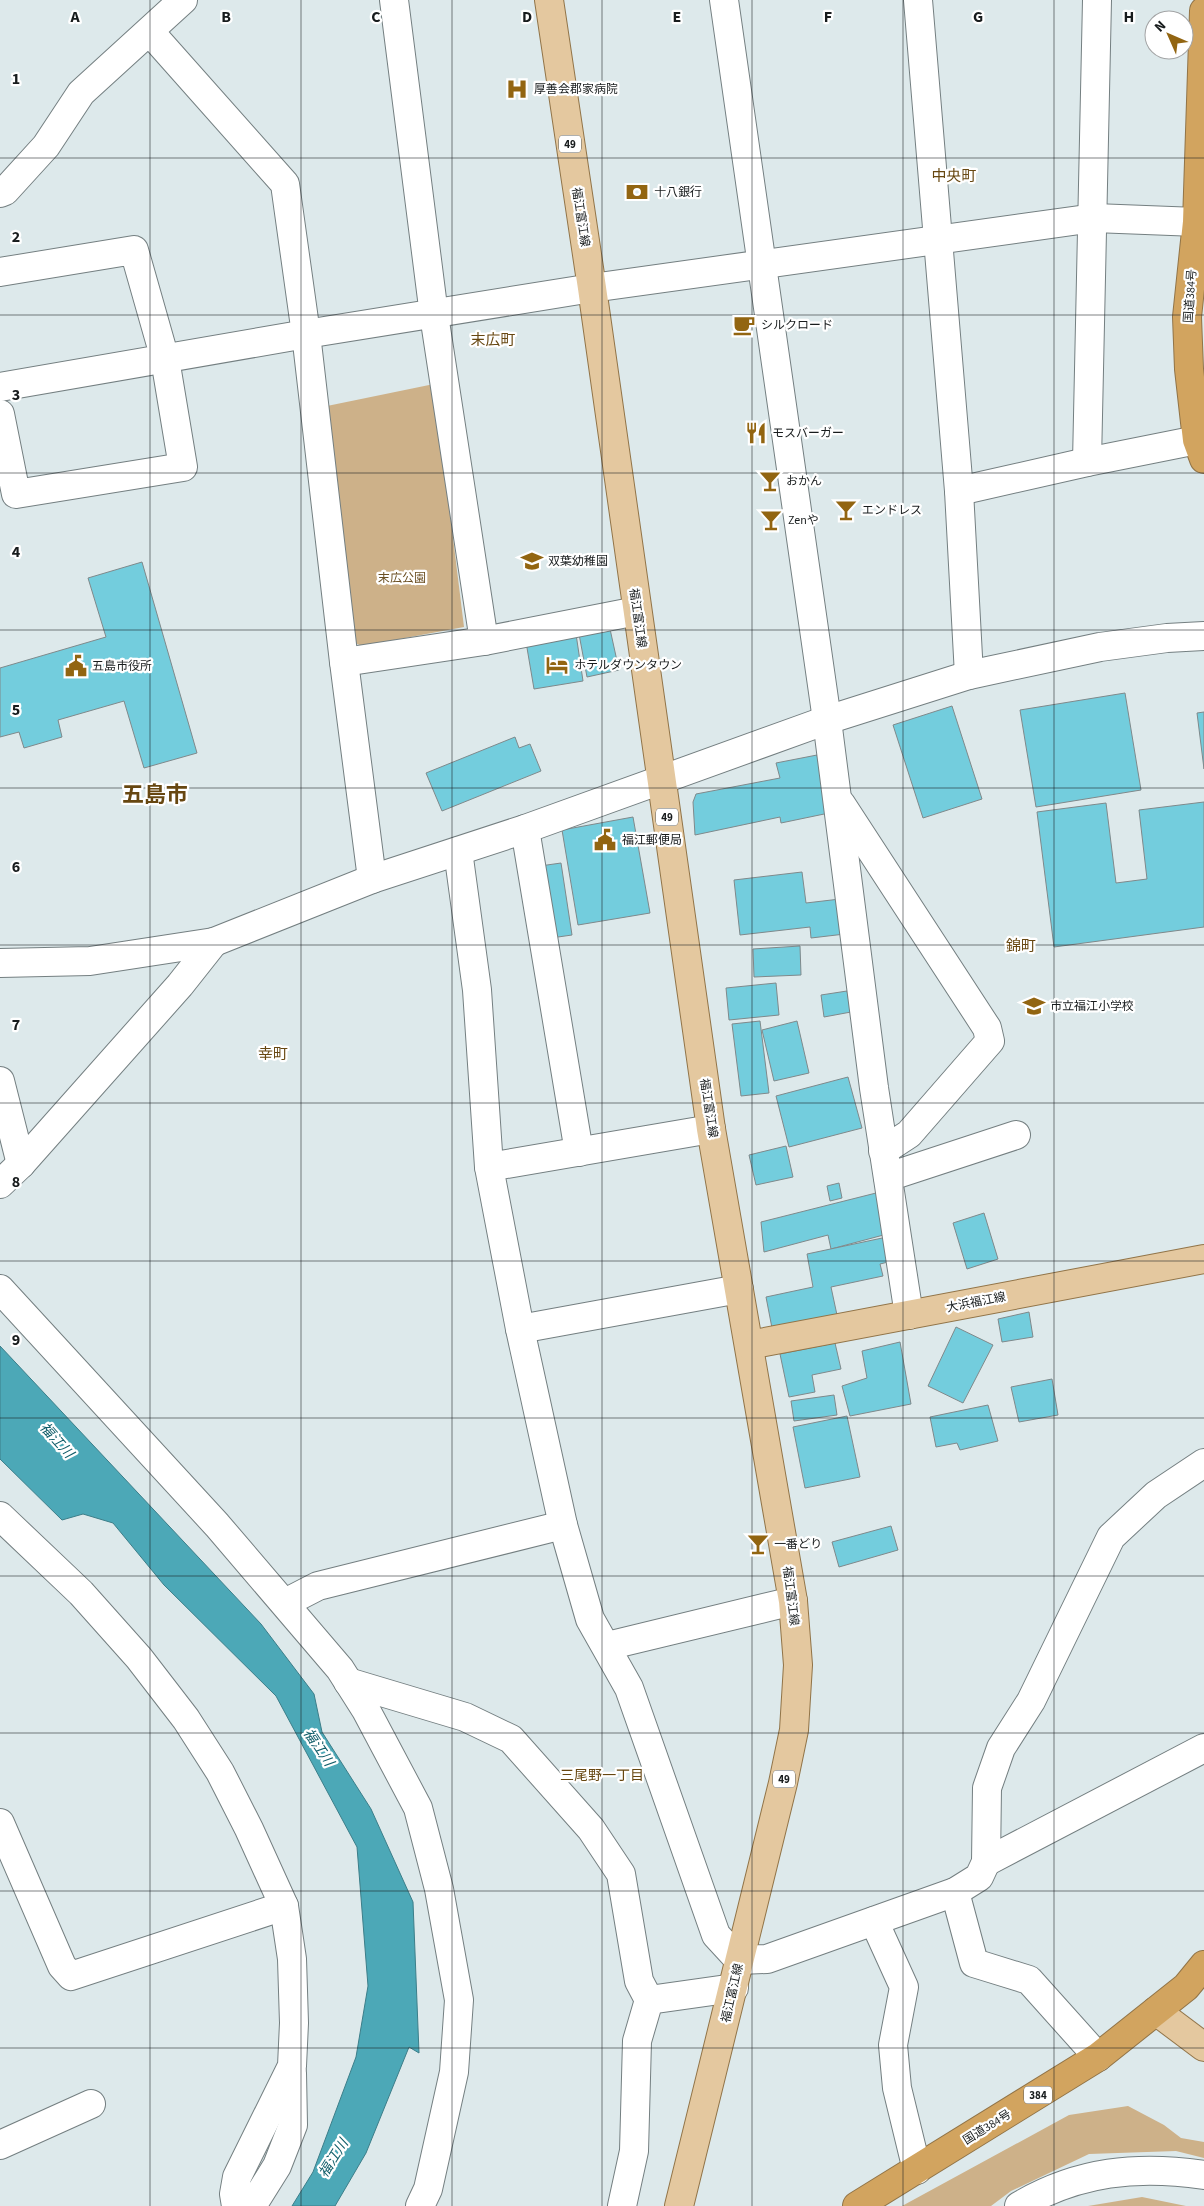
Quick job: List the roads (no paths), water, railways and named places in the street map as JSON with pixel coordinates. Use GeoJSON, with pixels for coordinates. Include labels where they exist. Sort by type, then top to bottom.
{"type":"FeatureCollection","features":[{"type":"Feature","properties":{"kind":"highway","name":"国道384号"},"geometry":{"type":"LineString","coordinates":[[1200,450],[1189,370],[1188,317],[1197,222],[1204,11]]}},
{"type":"Feature","properties":{"kind":"highway","name":"国道384号"},"geometry":{"type":"LineString","coordinates":[[857,2206],[1098,2058],[1186,1986],[1204,1965]]}},
{"type":"Feature","properties":{"kind":"main road","name":"福江富江線"},"geometry":{"type":"LineString","coordinates":[[549,0],[592,288],[711,1129],[793,1601],[798,1665],[794,1730],[734,1988],[679,2206]]}},
{"type":"Feature","properties":{"kind":"main road","name":"大浜福江線"},"geometry":{"type":"LineString","coordinates":[[749,1345],[1204,1259]]}},
{"type":"Feature","properties":{"kind":"main road"},"geometry":{"type":"LineString","coordinates":[[1156,2011],[1204,2047]]}},
{"type":"Feature","properties":{"kind":"street"},"geometry":{"type":"LineString","coordinates":[[0,193],[5,191],[46,146],[81,93],[184,0]]}},
{"type":"Feature","properties":{"kind":"street"},"geometry":{"type":"LineString","coordinates":[[394,0],[434,315],[484,641]]}},
{"type":"Feature","properties":{"kind":"street"},"geometry":{"type":"LineString","coordinates":[[724,0],[764,264],[886,1164],[909,1315]]}},
{"type":"Feature","properties":{"kind":"street"},"geometry":{"type":"LineString","coordinates":[[918,0],[958,491],[969,675]]}},
{"type":"Feature","properties":{"kind":"street"},"geometry":{"type":"LineString","coordinates":[[1087,462],[1094,218],[1094,90],[1097,0]]}},
{"type":"Feature","properties":{"kind":"street"},"geometry":{"type":"LineString","coordinates":[[150,32],[285,184],[306,334],[344,662],[372,879]]}},
{"type":"Feature","properties":{"kind":"street"},"geometry":{"type":"LineString","coordinates":[[0,387],[306,334],[434,315],[592,288],[1094,218],[1197,222]]}},
{"type":"Feature","properties":{"kind":"street"},"geometry":{"type":"LineString","coordinates":[[0,272],[134,250],[165,359],[183,467],[8,495],[0,414]]}},
{"type":"Feature","properties":{"kind":"street"},"geometry":{"type":"LineString","coordinates":[[958,491],[1087,462],[1200,450]]}},
{"type":"Feature","properties":{"kind":"street"},"geometry":{"type":"LineString","coordinates":[[344,662],[484,641],[637,611]]}},
{"type":"Feature","properties":{"kind":"street"},"geometry":{"type":"LineString","coordinates":[[0,962],[90,961],[214,942],[372,879],[525,829],[827,720],[969,675],[1100,647],[1167,638],[1204,636]]}},
{"type":"Feature","properties":{"kind":"street"},"geometry":{"type":"LineString","coordinates":[[837,799],[987,1028],[990,1041],[909,1134],[886,1164]]}},
{"type":"Feature","properties":{"kind":"street"},"geometry":{"type":"LineString","coordinates":[[525,829],[579,1152]]}},
{"type":"Feature","properties":{"kind":"street"},"geometry":{"type":"LineString","coordinates":[[458,851],[477,990],[489,1167],[520,1329],[564,1525],[590,1619],[607,1646],[629,1688],[716,1935],[739,1960],[767,1959],[956,1892],[979,1877],[986,1862],[987,1788],[1001,1748],[1031,1701],[1111,1537],[1156,1495],[1204,1463]]}},
{"type":"Feature","properties":{"kind":"street"},"geometry":{"type":"LineString","coordinates":[[0,1184],[21,1164],[180,985],[214,942]]}},
{"type":"Feature","properties":{"kind":"street"},"geometry":{"type":"LineString","coordinates":[[0,1081],[21,1164]]}},
{"type":"Feature","properties":{"kind":"street"},"geometry":{"type":"LineString","coordinates":[[489,1167],[711,1129]]}},
{"type":"Feature","properties":{"kind":"street"},"geometry":{"type":"LineString","coordinates":[[886,1164],[1016,1135]]}},
{"type":"Feature","properties":{"kind":"street"},"geometry":{"type":"LineString","coordinates":[[0,1289],[217,1525],[348,1682],[366,1710],[418,1808],[438,1888],[459,2000],[454,2072],[428,2189],[420,2206]]}},
{"type":"Feature","properties":{"kind":"street"},"geometry":{"type":"LineString","coordinates":[[520,1329],[739,1289]]}},
{"type":"Feature","properties":{"kind":"street"},"geometry":{"type":"LineString","coordinates":[[0,1516],[81,1593],[139,1658],[186,1719],[224,1780],[249,1829],[284,1906],[292,1959],[294,2023],[292,2066],[293,2124],[277,2166],[252,2206]]}},
{"type":"Feature","properties":{"kind":"street"},"geometry":{"type":"LineString","coordinates":[[284,1603],[318,1586],[564,1525]]}},
{"type":"Feature","properties":{"kind":"street"},"geometry":{"type":"LineString","coordinates":[[607,1646],[793,1601]]}},
{"type":"Feature","properties":{"kind":"street"},"geometry":{"type":"LineString","coordinates":[[348,1682],[465,1717],[511,1739],[591,1829],[621,1874],[639,1981],[649,2000],[636,2041],[634,2151],[622,2206]]}},
{"type":"Feature","properties":{"kind":"street"},"geometry":{"type":"LineString","coordinates":[[986,1862],[1204,1748]]}},
{"type":"Feature","properties":{"kind":"street"},"geometry":{"type":"LineString","coordinates":[[4,1832],[62,1966],[71,1976],[284,1906]]}},
{"type":"Feature","properties":{"kind":"street"},"geometry":{"type":"LineString","coordinates":[[956,1892],[974,1964],[1029,1980],[1098,2058]]}},
{"type":"Feature","properties":{"kind":"street"},"geometry":{"type":"LineString","coordinates":[[874,1921],[904,1987],[893,2045],[897,2088],[917,2170]]}},
{"type":"Feature","properties":{"kind":"street"},"geometry":{"type":"LineString","coordinates":[[649,2000],[734,1988]]}},
{"type":"Feature","properties":{"kind":"street"},"geometry":{"type":"LineString","coordinates":[[236,2206],[234,2194],[237,2177],[292,2066]]}},
{"type":"Feature","properties":{"kind":"street"},"geometry":{"type":"LineString","coordinates":[[0,2144],[91,2104]]}},
{"type":"Feature","properties":{"kind":"street"},"geometry":{"type":"LineString","coordinates":[[1020,2206],[1064,2184],[1097,2174],[1136,2170],[1171,2170],[1204,2175]]}},
{"type":"Feature","properties":{"kind":"water","name":"福江川"},"geometry":{"type":"Polygon","coordinates":[[[0,1346],[261,1624],[314,1694],[322,1732],[371,1809],[413,1902],[419,2053],[409,2047],[366,2153],[335,2206],[292,2206],[313,2172],[356,2057],[368,1986],[357,1847],[276,1696],[164,1585],[113,1523],[83,1514],[62,1520],[0,1459],[0,1346]]]}},
{"type":"Feature","properties":{"kind":"place","name":"厚善会郡家病院"},"geometry":{"type":"Point","coordinates":[517,89]}},
{"type":"Feature","properties":{"kind":"place","name":"十八銀行"},"geometry":{"type":"Point","coordinates":[637,192]}},
{"type":"Feature","properties":{"kind":"place","name":"シルクロード"},"geometry":{"type":"Point","coordinates":[744,325]}},
{"type":"Feature","properties":{"kind":"place","name":"モスバーガー"},"geometry":{"type":"Point","coordinates":[756,433]}},
{"type":"Feature","properties":{"kind":"place","name":"おかん"},"geometry":{"type":"Point","coordinates":[770,481]}},
{"type":"Feature","properties":{"kind":"place","name":"エンドレス"},"geometry":{"type":"Point","coordinates":[846,510]}},
{"type":"Feature","properties":{"kind":"place","name":"Zenや"},"geometry":{"type":"Point","coordinates":[771,520]}},
{"type":"Feature","properties":{"kind":"place","name":"双葉幼稚園"},"geometry":{"type":"Point","coordinates":[532,561]}},
{"type":"Feature","properties":{"kind":"place","name":"ホテルダウンタウン"},"geometry":{"type":"Point","coordinates":[557,665]}},
{"type":"Feature","properties":{"kind":"place","name":"五島市役所"},"geometry":{"type":"Point","coordinates":[76,666]}},
{"type":"Feature","properties":{"kind":"place","name":"福江郵便局"},"geometry":{"type":"Point","coordinates":[605,840]}},
{"type":"Feature","properties":{"kind":"place","name":"市立福江小学校"},"geometry":{"type":"Point","coordinates":[1034,1006]}},
{"type":"Feature","properties":{"kind":"place","name":"一番どり"},"geometry":{"type":"Point","coordinates":[758,1544]}},
{"type":"Feature","properties":{"kind":"district","name":"中央町"},"geometry":{"type":"Point","coordinates":[954,176]}},
{"type":"Feature","properties":{"kind":"district","name":"末広町"},"geometry":{"type":"Point","coordinates":[493,340]}},
{"type":"Feature","properties":{"kind":"district","name":"五島市"},"geometry":{"type":"Point","coordinates":[155,794]}},
{"type":"Feature","properties":{"kind":"district","name":"錦町"},"geometry":{"type":"Point","coordinates":[1021,946]}},
{"type":"Feature","properties":{"kind":"district","name":"幸町"},"geometry":{"type":"Point","coordinates":[273,1054]}},
{"type":"Feature","properties":{"kind":"district","name":"三尾野一丁目"},"geometry":{"type":"Point","coordinates":[602,1775]}},
{"type":"Feature","properties":{"kind":"park label","name":"末広公園"},"geometry":{"type":"Point","coordinates":[402,578]}}]}
